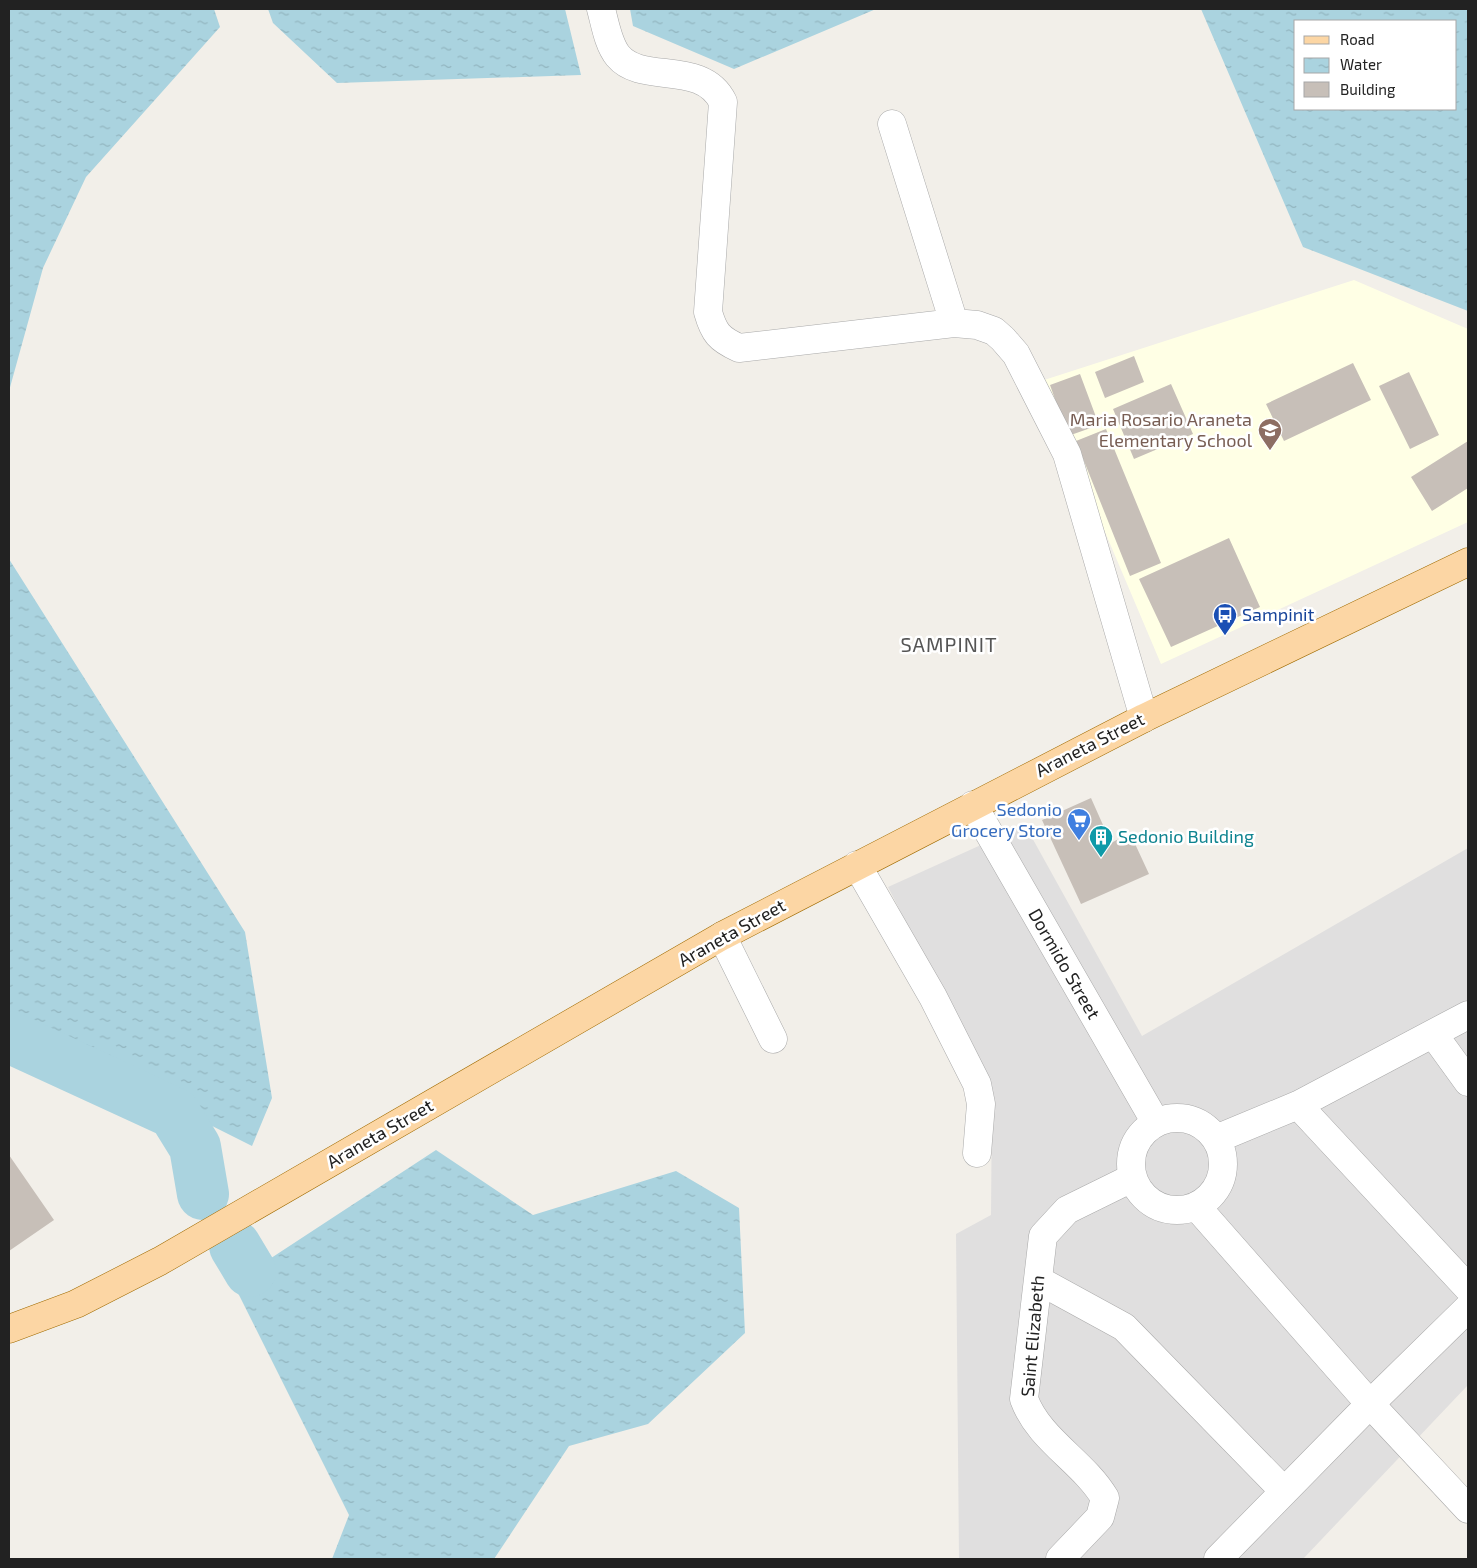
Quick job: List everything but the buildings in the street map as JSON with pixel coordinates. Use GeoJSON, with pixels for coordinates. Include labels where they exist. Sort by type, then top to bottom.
{"type":"FeatureCollection","features":[{"type":"Feature","properties":{"kind":"main road","name":"Araneta Street"},"geometry":{"type":"LineString","coordinates":[[9,1329],[76,1304],[160,1261],[722,936],[857,865],[1144,718],[1468,562]]}},
{"type":"Feature","properties":{"kind":"street"},"geometry":{"type":"LineString","coordinates":[[601,9],[618,56],[629,64],[646,69],[702,80],[712,86],[723,102],[708,312],[713,328],[723,341],[739,348],[954,323],[976,325],[994,330],[1016,354],[1068,454],[1144,718]]}},
{"type":"Feature","properties":{"kind":"street"},"geometry":{"type":"LineString","coordinates":[[892,124],[954,323]]}},
{"type":"Feature","properties":{"kind":"street","name":"Dormido Street"},"geometry":{"type":"LineString","coordinates":[[973,805],[1156,1123]]}},
{"type":"Feature","properties":{"kind":"street"},"geometry":{"type":"LineString","coordinates":[[857,865],[933,997],[978,1084],[981,1104],[977,1153]]}},
{"type":"Feature","properties":{"kind":"street"},"geometry":{"type":"LineString","coordinates":[[722,936],[773,1038]]}},
{"type":"Feature","properties":{"kind":"street"},"geometry":{"type":"LineString","coordinates":[[1216,1139],[1298,1105],[1434,1035],[1468,1015]]}},
{"type":"Feature","properties":{"kind":"street"},"geometry":{"type":"LineString","coordinates":[[1434,1035],[1468,1082]]}},
{"type":"Feature","properties":{"kind":"street"},"geometry":{"type":"LineString","coordinates":[[1298,1105],[1468,1288]]}},
{"type":"Feature","properties":{"kind":"street"},"geometry":{"type":"LineString","coordinates":[[1172,1118],[1189,1120],[1204,1127],[1216,1139],[1222,1158],[1222,1177],[1212,1195],[1196,1206],[1177,1211],[1158,1206],[1142,1195],[1132,1178],[1130,1156],[1139,1137],[1156,1123],[1172,1118]]}},
{"type":"Feature","properties":{"kind":"street","name":"Saint Elizabeth"},"geometry":{"type":"LineString","coordinates":[[1060,1559],[1100,1518],[1104,1498],[1097,1485],[1034,1420],[1024,1399],[1043,1236],[1066,1210],[1132,1178]]}},
{"type":"Feature","properties":{"kind":"street"},"geometry":{"type":"LineString","coordinates":[[1196,1206],[1370,1404],[1468,1509]]}},
{"type":"Feature","properties":{"kind":"street"},"geometry":{"type":"LineString","coordinates":[[1038,1280],[1124,1327],[1284,1491]]}},
{"type":"Feature","properties":{"kind":"street"},"geometry":{"type":"LineString","coordinates":[[1218,1559],[1370,1404],[1468,1308]]}},
{"type":"Feature","properties":{"kind":"shaded area","name":"Maria Rosario Araneta Elementary School"},"geometry":{"type":"Polygon","coordinates":[[[1354,280],[1468,329],[1468,522],[1161,664],[1041,381],[1354,280]]]}},
{"type":"Feature","properties":{"kind":"shaded area"},"geometry":{"type":"Polygon","coordinates":[[[1025,825],[1142,1036],[1468,848],[1468,1385],[1303,1559],[959,1559],[956,1234],[991,1215],[992,1092],[888,887],[1025,825]]]}},
{"type":"Feature","properties":{"kind":"water"},"geometry":{"type":"Polygon","coordinates":[[[9,9],[214,9],[220,27],[86,177],[43,268],[9,391],[9,9]]]}},
{"type":"Feature","properties":{"kind":"water"},"geometry":{"type":"Polygon","coordinates":[[[268,9],[565,9],[581,75],[337,83],[273,23],[268,9]]]}},
{"type":"Feature","properties":{"kind":"water"},"geometry":{"type":"Polygon","coordinates":[[[630,9],[876,9],[734,69],[633,26],[630,9]]]}},
{"type":"Feature","properties":{"kind":"water"},"geometry":{"type":"Polygon","coordinates":[[[1201,9],[1468,9],[1468,311],[1303,247],[1201,9]]]}},
{"type":"Feature","properties":{"kind":"water"},"geometry":{"type":"Polygon","coordinates":[[[9,559],[245,932],[272,1098],[252,1146],[9,1024],[9,559]]]}},
{"type":"Feature","properties":{"kind":"water"},"geometry":{"type":"Polygon","coordinates":[[[436,1150],[533,1215],[676,1171],[739,1208],[745,1333],[648,1424],[569,1446],[494,1559],[332,1559],[349,1515],[233,1283],[436,1150]]]}},
{"type":"Feature","properties":{"kind":"waterway"},"geometry":{"type":"LineString","coordinates":[[9,1037],[174,1113],[195,1147],[203,1194]]}},
{"type":"Feature","properties":{"kind":"waterway"},"geometry":{"type":"LineString","coordinates":[[235,1246],[250,1271]]}},
{"type":"Feature","properties":{"kind":"place","name":"Maria Rosario Araneta Elementary School"},"geometry":{"type":"Point","coordinates":[1270,451]}},
{"type":"Feature","properties":{"kind":"place","name":"Sampinit"},"geometry":{"type":"Point","coordinates":[1225,636]}},
{"type":"Feature","properties":{"kind":"place","name":"Sedonio Grocery Store"},"geometry":{"type":"Point","coordinates":[1079,841]}},
{"type":"Feature","properties":{"kind":"place","name":"Sedonio Building"},"geometry":{"type":"Point","coordinates":[1101,858]}},
{"type":"Feature","properties":{"kind":"district","name":"SAMPINIT"},"geometry":{"type":"Point","coordinates":[949,645]}}]}
